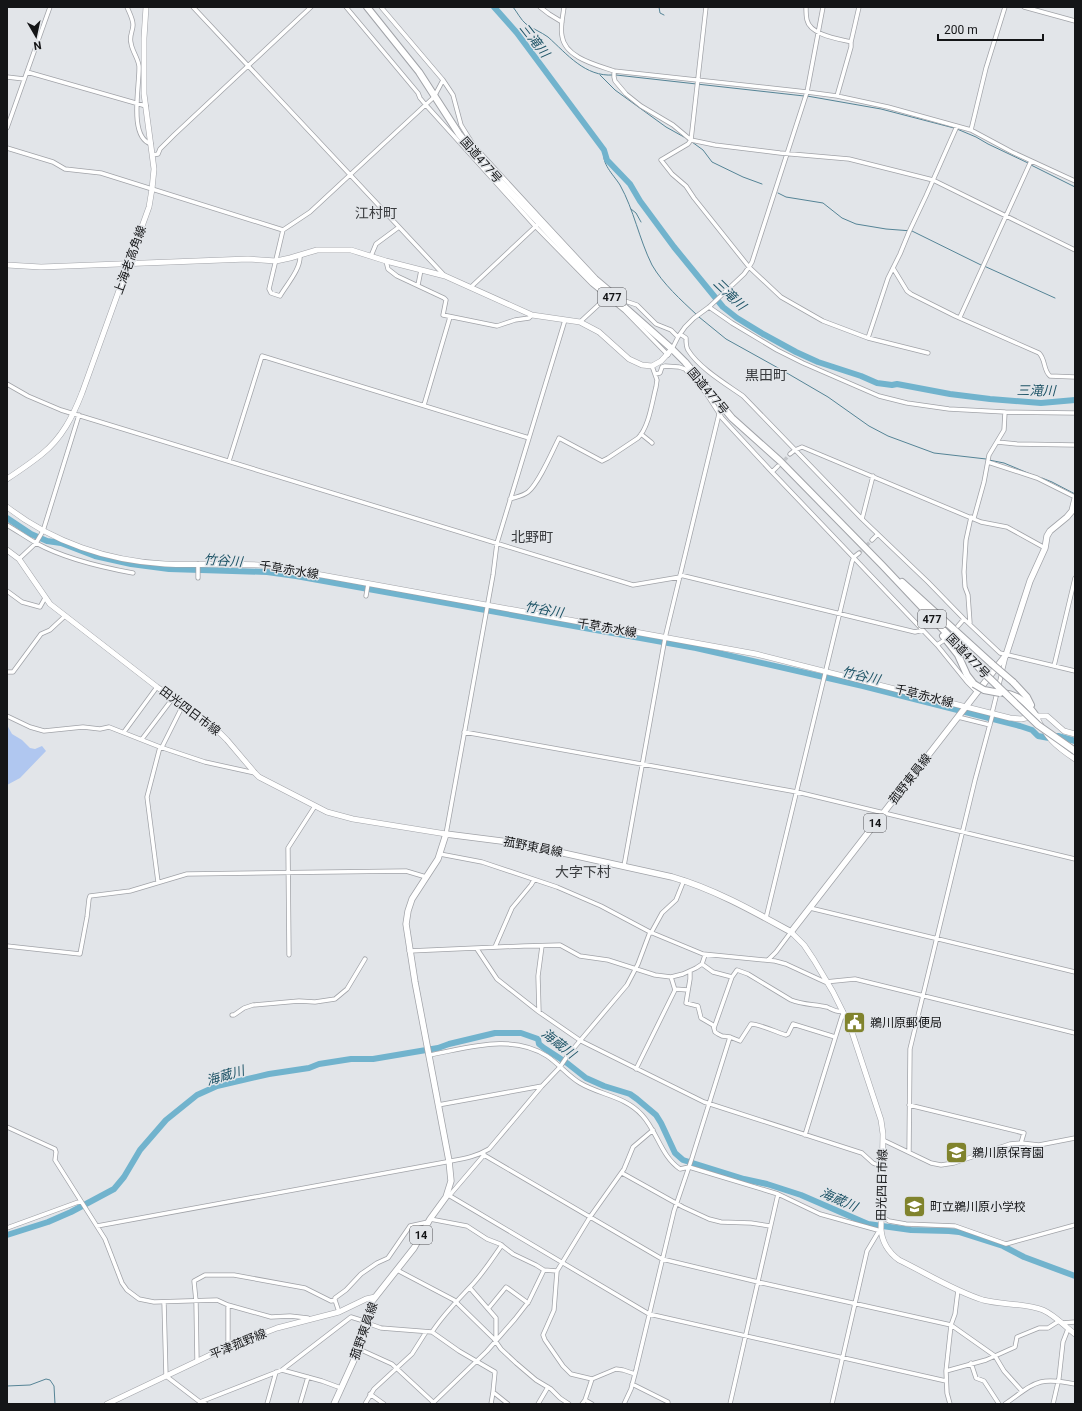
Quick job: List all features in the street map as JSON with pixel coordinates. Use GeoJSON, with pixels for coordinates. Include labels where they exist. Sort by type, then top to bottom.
{"type":"FeatureCollection","features":[{"type":"Feature","properties":{"kind":"highway","name":"国道477号"},"geometry":{"type":"LineString","coordinates":[[366,7],[419,72],[459,134],[537,225],[670,352],[685,362],[732,418],[780,461],[983,672],[1038,725],[1075,751]]}},
{"type":"Feature","properties":{"kind":"highway"},"geometry":{"type":"LineString","coordinates":[[882,566],[911,589],[1013,682],[1027,697],[1036,716]]}},
{"type":"Feature","properties":{"kind":"highway"},"geometry":{"type":"LineString","coordinates":[[882,566],[924,616],[953,647],[961,659],[969,679],[974,684],[984,690],[1019,697],[1027,703],[1036,716]]}},
{"type":"Feature","properties":{"kind":"main road","name":"上海老高角線"},"geometry":{"type":"LineString","coordinates":[[7,479],[48,449],[76,414],[148,207],[154,169],[146,106],[144,68],[146,7]]}},
{"type":"Feature","properties":{"kind":"main road"},"geometry":{"type":"LineString","coordinates":[[7,265],[41,267],[248,259],[276,261],[317,250],[351,250],[386,261],[445,276],[532,315],[580,322],[599,332],[629,359],[642,365],[652,366],[661,361],[670,352]]}},
{"type":"Feature","properties":{"kind":"main road","name":"菰野東員線"},"geometry":{"type":"LineString","coordinates":[[334,1404],[359,1350],[375,1297],[414,1248],[429,1221],[448,1197],[451,1176],[449,1161],[409,951],[406,924],[412,899],[440,854],[446,834],[529,845],[684,880],[725,897],[791,932],[1006,655],[1030,581],[1045,548],[1047,536],[1050,531],[1072,511],[1075,498]]}},
{"type":"Feature","properties":{"kind":"main road","name":"千草赤水線"},"geometry":{"type":"LineString","coordinates":[[7,507],[42,532],[73,544],[118,558],[165,564],[250,564],[272,566],[487,607],[756,654],[965,708],[1017,718],[1036,716]]}},
{"type":"Feature","properties":{"kind":"main road","name":"田光四日市線"},"geometry":{"type":"LineString","coordinates":[[7,550],[19,560],[50,604],[157,687],[208,722],[222,735],[255,774],[327,812],[353,819],[446,834]]}},
{"type":"Feature","properties":{"kind":"main road"},"geometry":{"type":"LineString","coordinates":[[1075,734],[1064,731],[1047,716],[1036,716],[1046,736],[1075,759]]}},
{"type":"Feature","properties":{"kind":"main road","name":"田光四日市線"},"geometry":{"type":"LineString","coordinates":[[791,932],[807,950],[827,982],[843,1013],[855,1041],[881,1120],[883,1140],[880,1230],[887,1249],[899,1260],[958,1290],[983,1300],[1043,1310],[1075,1334]]}},
{"type":"Feature","properties":{"kind":"main road","name":"平津菰野線"},"geometry":{"type":"LineString","coordinates":[[107,1404],[228,1347],[277,1328],[339,1312],[375,1297]]}},
{"type":"Feature","properties":{"kind":"street"},"geometry":{"type":"LineString","coordinates":[[7,128],[50,7]]}},
{"type":"Feature","properties":{"kind":"street"},"geometry":{"type":"LineString","coordinates":[[127,7],[133,20],[130,40],[139,65],[137,104],[138,128],[146,143],[151,144]]}},
{"type":"Feature","properties":{"kind":"street"},"geometry":{"type":"LineString","coordinates":[[192,7],[445,276]]}},
{"type":"Feature","properties":{"kind":"street"},"geometry":{"type":"LineString","coordinates":[[153,155],[158,154],[160,149],[174,135],[312,7]]}},
{"type":"Feature","properties":{"kind":"street"},"geometry":{"type":"LineString","coordinates":[[346,7],[418,93],[425,104],[592,284],[625,311],[670,352],[679,335],[694,318],[750,268],[805,98],[823,7]]}},
{"type":"Feature","properties":{"kind":"street"},"geometry":{"type":"LineString","coordinates":[[381,7],[443,80],[453,95],[461,125],[474,146],[596,278],[622,300],[637,305],[656,324],[686,338],[687,349],[703,366],[720,381],[743,396],[862,519],[1000,653],[1075,671]]}},
{"type":"Feature","properties":{"kind":"street"},"geometry":{"type":"LineString","coordinates":[[540,7],[562,22]]}},
{"type":"Feature","properties":{"kind":"street"},"geometry":{"type":"LineString","coordinates":[[564,7],[562,37],[566,47],[588,63],[614,74],[837,96],[888,107],[970,130],[1031,162],[1075,181]]}},
{"type":"Feature","properties":{"kind":"street"},"geometry":{"type":"LineString","coordinates":[[706,7],[690,141],[661,160],[672,174],[686,186],[750,268],[781,297],[823,321],[868,338],[928,353]]}},
{"type":"Feature","properties":{"kind":"street"},"geometry":{"type":"LineString","coordinates":[[806,7],[807,20],[819,33],[851,42]]}},
{"type":"Feature","properties":{"kind":"street"},"geometry":{"type":"LineString","coordinates":[[837,96],[851,47],[859,7]]}},
{"type":"Feature","properties":{"kind":"street"},"geometry":{"type":"LineString","coordinates":[[970,130],[986,68],[1005,7]]}},
{"type":"Feature","properties":{"kind":"street"},"geometry":{"type":"LineString","coordinates":[[1024,7],[1075,21]]}},
{"type":"Feature","properties":{"kind":"street"},"geometry":{"type":"LineString","coordinates":[[27,72],[146,106]]}},
{"type":"Feature","properties":{"kind":"street"},"geometry":{"type":"LineString","coordinates":[[614,74],[626,94],[641,106],[673,125],[690,141],[787,154],[849,159],[933,180],[1075,250]]}},
{"type":"Feature","properties":{"kind":"street"},"geometry":{"type":"LineString","coordinates":[[7,77],[24,79]]}},
{"type":"Feature","properties":{"kind":"street"},"geometry":{"type":"LineString","coordinates":[[300,255],[294,273],[280,296],[271,293],[269,289],[283,230],[310,212],[434,97],[443,80]]}},
{"type":"Feature","properties":{"kind":"street"},"geometry":{"type":"LineString","coordinates":[[868,338],[886,282],[957,126]]}},
{"type":"Feature","properties":{"kind":"street"},"geometry":{"type":"LineString","coordinates":[[7,148],[53,162],[65,169],[101,173],[283,230]]}},
{"type":"Feature","properties":{"kind":"street"},"geometry":{"type":"LineString","coordinates":[[960,317],[1031,162]]}},
{"type":"Feature","properties":{"kind":"street"},"geometry":{"type":"LineString","coordinates":[[471,287],[537,225]]}},
{"type":"Feature","properties":{"kind":"street"},"geometry":{"type":"LineString","coordinates":[[371,256],[376,244],[398,227]]}},
{"type":"Feature","properties":{"kind":"street"},"geometry":{"type":"LineString","coordinates":[[386,261],[388,269],[396,276],[446,300],[443,315],[497,326],[515,320],[530,318],[532,315]]}},
{"type":"Feature","properties":{"kind":"street"},"geometry":{"type":"LineString","coordinates":[[893,268],[907,291],[911,294],[1040,354],[1044,359],[1046,372],[1050,376],[1075,377]]}},
{"type":"Feature","properties":{"kind":"street"},"geometry":{"type":"LineString","coordinates":[[418,286],[421,270]]}},
{"type":"Feature","properties":{"kind":"street"},"geometry":{"type":"LineString","coordinates":[[580,322],[607,297]]}},
{"type":"Feature","properties":{"kind":"street"},"geometry":{"type":"LineString","coordinates":[[709,306],[732,323],[777,350],[879,396],[937,408],[1005,412],[1075,413]]}},
{"type":"Feature","properties":{"kind":"street"},"geometry":{"type":"LineString","coordinates":[[424,405],[450,317]]}},
{"type":"Feature","properties":{"kind":"street"},"geometry":{"type":"LineString","coordinates":[[446,834],[497,543],[565,320]]}},
{"type":"Feature","properties":{"kind":"street"},"geometry":{"type":"LineString","coordinates":[[229,461],[262,356],[529,438]]}},
{"type":"Feature","properties":{"kind":"street"},"geometry":{"type":"LineString","coordinates":[[510,500],[530,490],[549,460],[559,438],[602,461],[641,434],[645,427],[657,380],[652,366]]}},
{"type":"Feature","properties":{"kind":"street"},"geometry":{"type":"LineString","coordinates":[[655,374],[660,373],[662,367],[665,366],[679,367],[685,370],[706,393],[719,414],[732,430],[923,630],[937,645],[966,682],[977,692]]}},
{"type":"Feature","properties":{"kind":"street"},"geometry":{"type":"LineString","coordinates":[[7,384],[38,401],[76,414],[633,585],[680,576],[915,632],[923,630]]}},
{"type":"Feature","properties":{"kind":"street"},"geometry":{"type":"LineString","coordinates":[[970,623],[968,594],[965,587],[964,572],[967,531],[973,518],[984,482],[988,460],[1004,429],[1005,412]]}},
{"type":"Feature","properties":{"kind":"street"},"geometry":{"type":"LineString","coordinates":[[19,560],[36,543],[42,532],[76,414]]}},
{"type":"Feature","properties":{"kind":"street"},"geometry":{"type":"LineString","coordinates":[[624,866],[665,638],[719,414]]}},
{"type":"Feature","properties":{"kind":"street"},"geometry":{"type":"LineString","coordinates":[[641,434],[652,443]]}},
{"type":"Feature","properties":{"kind":"street"},"geometry":{"type":"LineString","coordinates":[[997,442],[1017,444],[1075,445]]}},
{"type":"Feature","properties":{"kind":"street"},"geometry":{"type":"LineString","coordinates":[[790,454],[802,447],[981,522],[1007,527],[1045,548]]}},
{"type":"Feature","properties":{"kind":"street"},"geometry":{"type":"LineString","coordinates":[[988,460],[1037,478],[1075,498]]}},
{"type":"Feature","properties":{"kind":"street"},"geometry":{"type":"LineString","coordinates":[[772,472],[778,466]]}},
{"type":"Feature","properties":{"kind":"street"},"geometry":{"type":"LineString","coordinates":[[862,519],[873,476]]}},
{"type":"Feature","properties":{"kind":"street"},"geometry":{"type":"LineString","coordinates":[[7,525],[36,543],[86,563],[133,573]]}},
{"type":"Feature","properties":{"kind":"street"},"geometry":{"type":"LineString","coordinates":[[872,540],[877,534]]}},
{"type":"Feature","properties":{"kind":"street"},"geometry":{"type":"LineString","coordinates":[[766,918],[854,558],[859,552]]}},
{"type":"Feature","properties":{"kind":"street"},"geometry":{"type":"LineString","coordinates":[[198,564],[198,578]]}},
{"type":"Feature","properties":{"kind":"street"},"geometry":{"type":"LineString","coordinates":[[1054,666],[1075,578]]}},
{"type":"Feature","properties":{"kind":"street"},"geometry":{"type":"LineString","coordinates":[[366,596],[368,585]]}},
{"type":"Feature","properties":{"kind":"street"},"geometry":{"type":"LineString","coordinates":[[7,591],[22,602],[40,607],[45,598]]}},
{"type":"Feature","properties":{"kind":"street"},"geometry":{"type":"LineString","coordinates":[[7,672],[13,672],[41,634],[50,630],[65,616]]}},
{"type":"Feature","properties":{"kind":"street"},"geometry":{"type":"LineString","coordinates":[[958,626],[964,619]]}},
{"type":"Feature","properties":{"kind":"street"},"geometry":{"type":"LineString","coordinates":[[937,645],[943,641]]}},
{"type":"Feature","properties":{"kind":"street"},"geometry":{"type":"LineString","coordinates":[[909,1152],[910,1049],[962,832],[991,723],[1006,655]]}},
{"type":"Feature","properties":{"kind":"street"},"geometry":{"type":"LineString","coordinates":[[124,732],[157,687]]}},
{"type":"Feature","properties":{"kind":"street"},"geometry":{"type":"LineString","coordinates":[[142,739],[173,698]]}},
{"type":"Feature","properties":{"kind":"street"},"geometry":{"type":"LineString","coordinates":[[158,882],[147,798],[161,747],[183,705]]}},
{"type":"Feature","properties":{"kind":"street"},"geometry":{"type":"LineString","coordinates":[[959,715],[991,723]]}},
{"type":"Feature","properties":{"kind":"street"},"geometry":{"type":"LineString","coordinates":[[7,716],[30,727],[44,731],[83,727],[94,727],[100,729],[107,727],[205,762],[255,774]]}},
{"type":"Feature","properties":{"kind":"street"},"geometry":{"type":"LineString","coordinates":[[464,732],[797,792],[1075,859]]}},
{"type":"Feature","properties":{"kind":"street"},"geometry":{"type":"LineString","coordinates":[[289,955],[288,848],[315,806]]}},
{"type":"Feature","properties":{"kind":"street"},"geometry":{"type":"LineString","coordinates":[[440,854],[482,862],[534,880],[601,906],[651,933],[705,954],[768,960],[786,964],[818,980],[827,982],[855,979],[1075,1033]]}},
{"type":"Feature","properties":{"kind":"street"},"geometry":{"type":"LineString","coordinates":[[7,946],[80,954],[87,917],[88,899],[90,896],[130,891],[187,874],[406,871],[426,877]]}},
{"type":"Feature","properties":{"kind":"street"},"geometry":{"type":"LineString","coordinates":[[495,948],[512,908],[534,880]]}},
{"type":"Feature","properties":{"kind":"street"},"geometry":{"type":"LineString","coordinates":[[684,880],[678,896],[673,903],[662,912],[627,985],[568,1055],[560,1067],[542,1086],[448,1197],[649,1314],[946,1382]]}},
{"type":"Feature","properties":{"kind":"street"},"geometry":{"type":"LineString","coordinates":[[810,908],[1075,972]]}},
{"type":"Feature","properties":{"kind":"street"},"geometry":{"type":"LineString","coordinates":[[768,960],[773,956],[791,932]]}},
{"type":"Feature","properties":{"kind":"street"},"geometry":{"type":"LineString","coordinates":[[409,951],[560,945],[580,956],[608,960],[655,975],[671,977],[690,972],[702,964],[705,954]]}},
{"type":"Feature","properties":{"kind":"street"},"geometry":{"type":"LineString","coordinates":[[539,1012],[538,976],[542,946]]}},
{"type":"Feature","properties":{"kind":"street"},"geometry":{"type":"LineString","coordinates":[[477,949],[497,979],[539,1012],[581,1041],[709,1104],[862,1153],[873,1163],[882,1167]]}},
{"type":"Feature","properties":{"kind":"street"},"geometry":{"type":"LineString","coordinates":[[232,1014],[256,1004],[299,1001],[315,1002],[335,999],[347,989],[365,959]]}},
{"type":"Feature","properties":{"kind":"street"},"geometry":{"type":"LineString","coordinates":[[702,964],[713,972],[732,977]]}},
{"type":"Feature","properties":{"kind":"street"},"geometry":{"type":"LineString","coordinates":[[714,1028],[732,977],[737,970],[748,974],[798,1003],[824,1006],[843,1013],[805,1135]]}},
{"type":"Feature","properties":{"kind":"street"},"geometry":{"type":"LineString","coordinates":[[690,972],[686,1003],[698,1006],[701,1018],[713,1025],[715,1032],[722,1036],[740,1041],[751,1024],[786,1035],[793,1024],[835,1037]]}},
{"type":"Feature","properties":{"kind":"street"},"geometry":{"type":"LineString","coordinates":[[636,1069],[675,989],[671,977]]}},
{"type":"Feature","properties":{"kind":"street"},"geometry":{"type":"LineString","coordinates":[[675,989],[688,990]]}},
{"type":"Feature","properties":{"kind":"street"},"geometry":{"type":"LineString","coordinates":[[624,1404],[635,1374],[662,1258],[677,1202],[690,1167],[730,1037]]}},
{"type":"Feature","properties":{"kind":"street"},"geometry":{"type":"LineString","coordinates":[[429,1054],[502,1043],[520,1044],[546,1056],[580,1084],[614,1097],[630,1105],[642,1114],[653,1130],[665,1154],[673,1164],[680,1169],[690,1167],[778,1194],[820,1214],[880,1230],[868,1248],[832,1404]]}},
{"type":"Feature","properties":{"kind":"street"},"geometry":{"type":"LineString","coordinates":[[438,1105],[542,1086]]}},
{"type":"Feature","properties":{"kind":"street"},"geometry":{"type":"LineString","coordinates":[[909,1105],[1024,1133],[1021,1143]]}},
{"type":"Feature","properties":{"kind":"street"},"geometry":{"type":"LineString","coordinates":[[7,1127],[55,1149],[55,1160],[97,1226],[105,1240],[122,1282],[127,1290],[133,1295],[144,1301],[164,1302],[217,1300],[228,1305],[271,1317],[290,1316],[314,1319]]}},
{"type":"Feature","properties":{"kind":"street"},"geometry":{"type":"LineString","coordinates":[[635,1374],[616,1369],[592,1379],[568,1372],[543,1337],[543,1333],[554,1310],[557,1272],[590,1217],[622,1173],[633,1147],[653,1130]]}},
{"type":"Feature","properties":{"kind":"street"},"geometry":{"type":"LineString","coordinates":[[883,1140],[935,1164],[947,1164],[1002,1146],[1021,1143],[1039,1145],[1075,1138]]}},
{"type":"Feature","properties":{"kind":"street"},"geometry":{"type":"LineString","coordinates":[[97,1226],[484,1154],[662,1258],[758,1282],[951,1325],[995,1356],[1004,1371],[1022,1391]]}},
{"type":"Feature","properties":{"kind":"street"},"geometry":{"type":"LineString","coordinates":[[622,1173],[709,1218],[721,1222],[751,1223],[770,1226]]}},
{"type":"Feature","properties":{"kind":"street"},"geometry":{"type":"LineString","coordinates":[[730,1404],[778,1194]]}},
{"type":"Feature","properties":{"kind":"street"},"geometry":{"type":"LineString","coordinates":[[7,1228],[82,1202]]}},
{"type":"Feature","properties":{"kind":"street"},"geometry":{"type":"LineString","coordinates":[[881,1218],[906,1224],[955,1226],[1006,1244],[1075,1225]]}},
{"type":"Feature","properties":{"kind":"street"},"geometry":{"type":"LineString","coordinates":[[197,1361],[196,1301],[194,1282],[205,1275],[229,1275],[305,1288],[331,1301],[334,1300],[361,1274],[377,1263],[388,1258],[410,1226],[429,1221],[467,1226],[487,1239],[502,1245],[516,1256],[544,1270],[557,1272]]}},
{"type":"Feature","properties":{"kind":"street"},"geometry":{"type":"LineString","coordinates":[[432,1332],[455,1302],[470,1288],[502,1245]]}},
{"type":"Feature","properties":{"kind":"street"},"geometry":{"type":"LineString","coordinates":[[397,1270],[455,1302],[494,1339],[516,1363],[536,1380],[548,1387],[569,1404]]}},
{"type":"Feature","properties":{"kind":"street"},"geometry":{"type":"LineString","coordinates":[[359,1350],[384,1360],[397,1368],[432,1403],[476,1361],[515,1319],[528,1303],[544,1270]]}},
{"type":"Feature","properties":{"kind":"street"},"geometry":{"type":"LineString","coordinates":[[488,1309],[506,1287],[528,1303]]}},
{"type":"Feature","properties":{"kind":"street"},"geometry":{"type":"LineString","coordinates":[[470,1288],[496,1318],[495,1340]]}},
{"type":"Feature","properties":{"kind":"street"},"geometry":{"type":"LineString","coordinates":[[950,1404],[946,1382],[946,1370],[951,1325],[955,1314],[958,1290]]}},
{"type":"Feature","properties":{"kind":"street"},"geometry":{"type":"LineString","coordinates":[[334,1300],[339,1312]]}},
{"type":"Feature","properties":{"kind":"street"},"geometry":{"type":"LineString","coordinates":[[164,1302],[166,1376],[200,1403],[206,1404]]}},
{"type":"Feature","properties":{"kind":"street"},"geometry":{"type":"LineString","coordinates":[[228,1305],[228,1347]]}},
{"type":"Feature","properties":{"kind":"street"},"geometry":{"type":"LineString","coordinates":[[200,1403],[282,1370],[351,1317],[381,1328],[432,1332],[495,1372],[491,1404]]}},
{"type":"Feature","properties":{"kind":"street"},"geometry":{"type":"LineString","coordinates":[[946,1370],[986,1360],[995,1356],[1015,1346],[1017,1337],[1039,1328],[1048,1328],[1061,1322],[1075,1322]]}},
{"type":"Feature","properties":{"kind":"street"},"geometry":{"type":"LineString","coordinates":[[1053,1404],[1058,1381],[1063,1342],[1068,1329]]}},
{"type":"Feature","properties":{"kind":"street"},"geometry":{"type":"LineString","coordinates":[[365,1404],[374,1389],[412,1354],[426,1332]]}},
{"type":"Feature","properties":{"kind":"street"},"geometry":{"type":"LineString","coordinates":[[970,1363],[976,1378],[984,1381],[1000,1404]]}},
{"type":"Feature","properties":{"kind":"street"},"geometry":{"type":"LineString","coordinates":[[282,1370],[341,1388]]}},
{"type":"Feature","properties":{"kind":"street"},"geometry":{"type":"LineString","coordinates":[[267,1404],[276,1372]]}},
{"type":"Feature","properties":{"kind":"street"},"geometry":{"type":"LineString","coordinates":[[300,1404],[308,1377]]}},
{"type":"Feature","properties":{"kind":"street"},"geometry":{"type":"LineString","coordinates":[[582,1404],[592,1379]]}},
{"type":"Feature","properties":{"kind":"street"},"geometry":{"type":"LineString","coordinates":[[1005,1404],[1022,1391],[1041,1381],[1058,1381],[1075,1384]]}},
{"type":"Feature","properties":{"kind":"street"},"geometry":{"type":"LineString","coordinates":[[632,1384],[668,1402],[668,1404]]}},
{"type":"Feature","properties":{"kind":"street"},"geometry":{"type":"LineString","coordinates":[[538,1404],[548,1387]]}},
{"type":"Feature","properties":{"kind":"street"},"geometry":{"type":"LineString","coordinates":[[493,1392],[508,1404]]}},
{"type":"Feature","properties":{"kind":"street"},"geometry":{"type":"LineString","coordinates":[[370,1394],[384,1404]]}},
{"type":"Feature","properties":{"kind":"street"},"geometry":{"type":"LineString","coordinates":[[584,1400],[592,1404]]}},
{"type":"Feature","properties":{"kind":"shaded area"},"geometry":{"type":"Polygon","coordinates":[[[7,725],[12,734],[22,740],[30,748],[35,749],[42,746],[46,751],[20,778],[7,785],[7,725]]]}},
{"type":"Feature","properties":{"kind":"waterway","name":"三滝川"},"geometry":{"type":"LineString","coordinates":[[494,7],[517,33],[604,150],[607,160],[630,184],[640,201],[674,247],[723,307],[737,318],[796,352],[818,362],[861,376],[877,383],[892,385],[897,384],[950,394],[990,399],[1041,403],[1075,400]]}},
{"type":"Feature","properties":{"kind":"waterway"},"geometry":{"type":"LineString","coordinates":[[513,7],[526,24],[548,37],[577,63],[594,72],[603,75],[613,75]]}},
{"type":"Feature","properties":{"kind":"waterway"},"geometry":{"type":"LineString","coordinates":[[659,7],[660,13],[664,15]]}},
{"type":"Feature","properties":{"kind":"waterway"},"geometry":{"type":"LineString","coordinates":[[600,75],[615,90],[666,127],[684,137]]}},
{"type":"Feature","properties":{"kind":"waterway"},"geometry":{"type":"LineString","coordinates":[[616,75],[804,96]]}},
{"type":"Feature","properties":{"kind":"waterway"},"geometry":{"type":"LineString","coordinates":[[807,96],[881,109],[954,128]]}},
{"type":"Feature","properties":{"kind":"waterway"},"geometry":{"type":"LineString","coordinates":[[957,129],[1028,163]]}},
{"type":"Feature","properties":{"kind":"waterway"},"geometry":{"type":"LineString","coordinates":[[692,142],[703,150],[712,162],[743,177],[762,184]]}},
{"type":"Feature","properties":{"kind":"waterway"},"geometry":{"type":"LineString","coordinates":[[604,150],[604,160],[625,195],[652,265],[667,285],[697,315]]}},
{"type":"Feature","properties":{"kind":"waterway"},"geometry":{"type":"LineString","coordinates":[[1031,165],[1075,187]]}},
{"type":"Feature","properties":{"kind":"waterway"},"geometry":{"type":"LineString","coordinates":[[778,193],[786,197],[823,203],[842,218],[856,224],[886,229],[912,231],[981,265]]}},
{"type":"Feature","properties":{"kind":"waterway"},"geometry":{"type":"LineString","coordinates":[[631,209],[636,213],[641,222]]}},
{"type":"Feature","properties":{"kind":"waterway"},"geometry":{"type":"LineString","coordinates":[[984,266],[1055,298]]}},
{"type":"Feature","properties":{"kind":"waterway"},"geometry":{"type":"LineString","coordinates":[[699,317],[726,339],[828,397],[869,426],[888,436],[934,453],[986,459]]}},
{"type":"Feature","properties":{"kind":"waterway"},"geometry":{"type":"LineString","coordinates":[[989,460],[1004,463],[1035,476]]}},
{"type":"Feature","properties":{"kind":"waterway"},"geometry":{"type":"LineString","coordinates":[[1042,478],[1075,494]]}},
{"type":"Feature","properties":{"kind":"waterway","name":"竹谷川"},"geometry":{"type":"LineString","coordinates":[[7,518],[31,534],[47,541],[61,543],[95,556],[131,564],[169,569],[267,572],[296,576],[696,648],[863,686],[1020,726],[1032,730],[1038,736],[1049,738],[1058,736],[1075,741]]}},
{"type":"Feature","properties":{"kind":"waterway","name":"海蔵川"},"geometry":{"type":"LineString","coordinates":[[7,1235],[48,1222],[71,1212],[114,1189],[124,1177],[140,1150],[166,1120],[197,1095],[217,1086],[269,1074],[309,1068],[319,1064],[351,1059],[373,1059],[438,1048],[495,1033],[521,1033],[538,1039],[539,1044],[586,1078],[604,1086],[630,1094],[637,1099],[656,1115],[675,1153],[683,1160],[801,1195],[868,1224],[911,1230],[959,1232],[1003,1246],[1024,1257],[1075,1276]]}},
{"type":"Feature","properties":{"kind":"waterway"},"geometry":{"type":"LineString","coordinates":[[7,1386],[30,1385],[46,1379],[50,1380],[54,1386],[55,1404]]}},
{"type":"Feature","properties":{"kind":"tunnel"},"geometry":{"type":"LineString","coordinates":[[781,464],[790,454]]}},
{"type":"Feature","properties":{"kind":"tunnel"},"geometry":{"type":"LineString","coordinates":[[859,553],[872,540]]}},
{"type":"Feature","properties":{"kind":"place","name":"鵜川原郵便局"},"geometry":{"type":"Point","coordinates":[855,1023]}},
{"type":"Feature","properties":{"kind":"place","name":"鵜川原保育園"},"geometry":{"type":"Point","coordinates":[957,1153]}},
{"type":"Feature","properties":{"kind":"place","name":"町立鵜川原小学校"},"geometry":{"type":"Point","coordinates":[915,1207]}},
{"type":"Feature","properties":{"kind":"district","name":"江村町"},"geometry":{"type":"Point","coordinates":[376,213]}},
{"type":"Feature","properties":{"kind":"district","name":"黒田町"},"geometry":{"type":"Point","coordinates":[766,375]}},
{"type":"Feature","properties":{"kind":"district","name":"北野町"},"geometry":{"type":"Point","coordinates":[532,537]}},
{"type":"Feature","properties":{"kind":"district","name":"大字下村"},"geometry":{"type":"Point","coordinates":[583,872]}}]}
